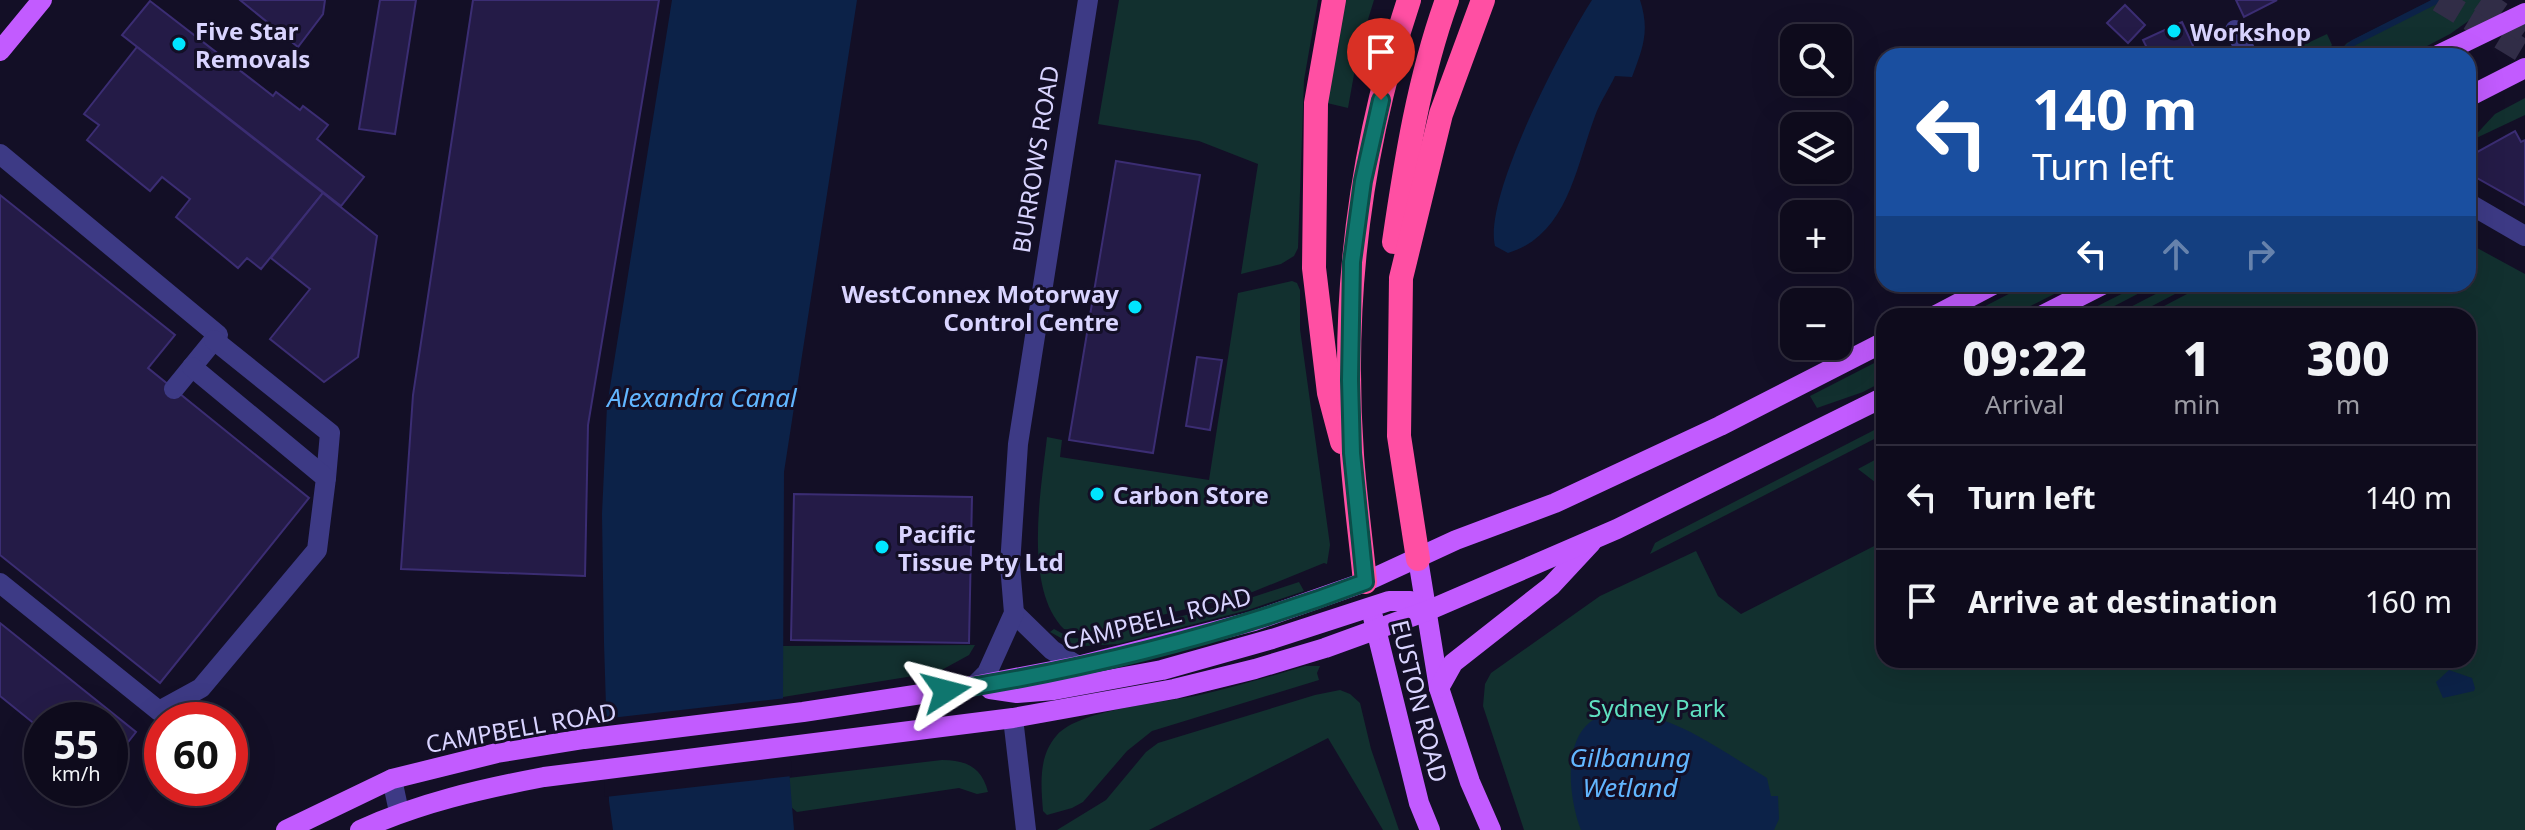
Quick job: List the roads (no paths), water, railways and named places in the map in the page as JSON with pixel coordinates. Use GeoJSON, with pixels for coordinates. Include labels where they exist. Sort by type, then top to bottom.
{"type":"FeatureCollection","features":[{"type":"Feature","properties":{"kind":"highway"},"geometry":{"type":"LineString","coordinates":[[1334,0],[1316,103],[1314,268],[1329,393],[1355,494]]}},
{"type":"Feature","properties":{"kind":"highway"},"geometry":{"type":"LineString","coordinates":[[1365,582],[1355,494],[1350,380],[1352,262],[1363,181],[1395,42],[1409,0]]}},
{"type":"Feature","properties":{"kind":"highway"},"geometry":{"type":"LineString","coordinates":[[1418,559],[1397,507],[1386,440],[1388,288],[1407,151],[1434,37],[1447,0]]}},
{"type":"Feature","properties":{"kind":"highway"},"geometry":{"type":"LineString","coordinates":[[1418,559],[1399,436],[1401,278],[1441,114],[1483,0]]}},
{"type":"Feature","properties":{"kind":"main road"},"geometry":{"type":"LineString","coordinates":[[0,51],[42,0]]}},
{"type":"Feature","properties":{"kind":"main road"},"geometry":{"type":"LineString","coordinates":[[2453,48],[2525,13]]}},
{"type":"Feature","properties":{"kind":"main road"},"geometry":{"type":"LineString","coordinates":[[2476,93],[2525,68]]}},
{"type":"Feature","properties":{"kind":"main road"},"geometry":{"type":"LineString","coordinates":[[1949,308],[1980,292]]}},
{"type":"Feature","properties":{"kind":"main road"},"geometry":{"type":"LineString","coordinates":[[2057,308],[2088,292]]}},
{"type":"Feature","properties":{"kind":"main road","name":"CAMPBELL ROAD"},"geometry":{"type":"LineString","coordinates":[[286,830],[392,779],[497,753],[974,686],[1078,666],[1254,621],[1365,582],[1456,540],[1498,527],[1614,477],[1876,346]]}},
{"type":"Feature","properties":{"kind":"main road"},"geometry":{"type":"LineString","coordinates":[[360,830],[399,812],[494,787],[588,771],[1013,718],[1174,689],[1255,669],[1427,611],[1597,537],[1876,401]]}},
{"type":"Feature","properties":{"kind":"main road"},"geometry":{"type":"LineString","coordinates":[[1439,688],[1453,663],[1551,586],[1597,537]]}},
{"type":"Feature","properties":{"kind":"main road","name":"EUSTON ROAD"},"geometry":{"type":"LineString","coordinates":[[1418,559],[1439,688],[1470,782],[1491,830]]}},
{"type":"Feature","properties":{"kind":"main road","name":"EUSTON ROAD"},"geometry":{"type":"LineString","coordinates":[[1365,582],[1419,803],[1430,830]]}},
{"type":"Feature","properties":{"kind":"main road"},"geometry":{"type":"LineString","coordinates":[[974,686],[1017,693],[1054,690],[1162,670],[1389,601],[1410,601],[1427,611]]}},
{"type":"Feature","properties":{"kind":"street","name":"BURROWS ROAD"},"geometry":{"type":"LineString","coordinates":[[974,686],[987,673],[1014,613],[1010,565],[1018,444],[1088,0]]}},
{"type":"Feature","properties":{"kind":"street"},"geometry":{"type":"LineString","coordinates":[[2235,30],[2244,48]]}},
{"type":"Feature","properties":{"kind":"street"},"geometry":{"type":"LineString","coordinates":[[0,154],[218,335],[174,389]]}},
{"type":"Feature","properties":{"kind":"street"},"geometry":{"type":"LineString","coordinates":[[2476,208],[2525,236]]}},
{"type":"Feature","properties":{"kind":"street"},"geometry":{"type":"LineString","coordinates":[[0,583],[159,711],[201,688],[317,550],[330,433],[214,340]]}},
{"type":"Feature","properties":{"kind":"street"},"geometry":{"type":"LineString","coordinates":[[192,367],[326,478]]}},
{"type":"Feature","properties":{"kind":"street"},"geometry":{"type":"LineString","coordinates":[[1014,613],[1052,650],[1078,666]]}},
{"type":"Feature","properties":{"kind":"street"},"geometry":{"type":"LineString","coordinates":[[1013,718],[1026,830]]}},
{"type":"Feature","properties":{"kind":"street"},"geometry":{"type":"LineString","coordinates":[[392,779],[399,812]]}},
{"type":"Feature","properties":{"kind":"water","name":"Alexandra Canal"},"geometry":{"type":"Polygon","coordinates":[[[672,0],[857,0],[784,472],[783,697],[794,830],[613,830],[609,801],[602,514],[607,406],[672,0]]]}},
{"type":"Feature","properties":{"kind":"water"},"geometry":{"type":"Polygon","coordinates":[[[1592,0],[1640,0],[1645,30],[1639,57],[1632,77],[1615,76],[1602,101],[1575,177],[1557,215],[1528,244],[1508,253],[1495,246],[1495,223],[1501,193],[1545,84],[1592,0]]]}},
{"type":"Feature","properties":{"kind":"water"},"geometry":{"type":"Polygon","coordinates":[[[2449,670],[2472,678],[2474,691],[2443,698],[2436,682],[2449,670]]]}},
{"type":"Feature","properties":{"kind":"water","name":"Gilbanung Wetland"},"geometry":{"type":"Polygon","coordinates":[[[1618,711],[1658,718],[1677,726],[1767,778],[1771,796],[1778,796],[1779,819],[1774,830],[1581,830],[1572,790],[1575,745],[1589,723],[1618,711]]]}},
{"type":"Feature","properties":{"kind":"waterway"},"geometry":{"type":"LineString","coordinates":[[2347,48],[2438,0]]}},
{"type":"Feature","properties":{"kind":"tunnel"},"geometry":{"type":"LineString","coordinates":[[2439,0],[2525,52]]}},
{"type":"Feature","properties":{"kind":"tunnel"},"geometry":{"type":"LineString","coordinates":[[2481,0],[2525,31]]}},
{"type":"Feature","properties":{"kind":"place","name":"Workshop"},"geometry":{"type":"Point","coordinates":[2174,31]}},
{"type":"Feature","properties":{"kind":"place","name":"Five Star Removals"},"geometry":{"type":"Point","coordinates":[179,44]}},
{"type":"Feature","properties":{"kind":"place","name":"WestConnex Motorway Control Centre"},"geometry":{"type":"Point","coordinates":[1135,307]}},
{"type":"Feature","properties":{"kind":"place","name":"Carbon Store"},"geometry":{"type":"Point","coordinates":[1097,494]}},
{"type":"Feature","properties":{"kind":"place","name":"Pacific Tissue Pty Ltd"},"geometry":{"type":"Point","coordinates":[882,547]}},
{"type":"Feature","properties":{"kind":"park label","name":"Sydney Park"},"geometry":{"type":"Point","coordinates":[1657,707]}}]}
